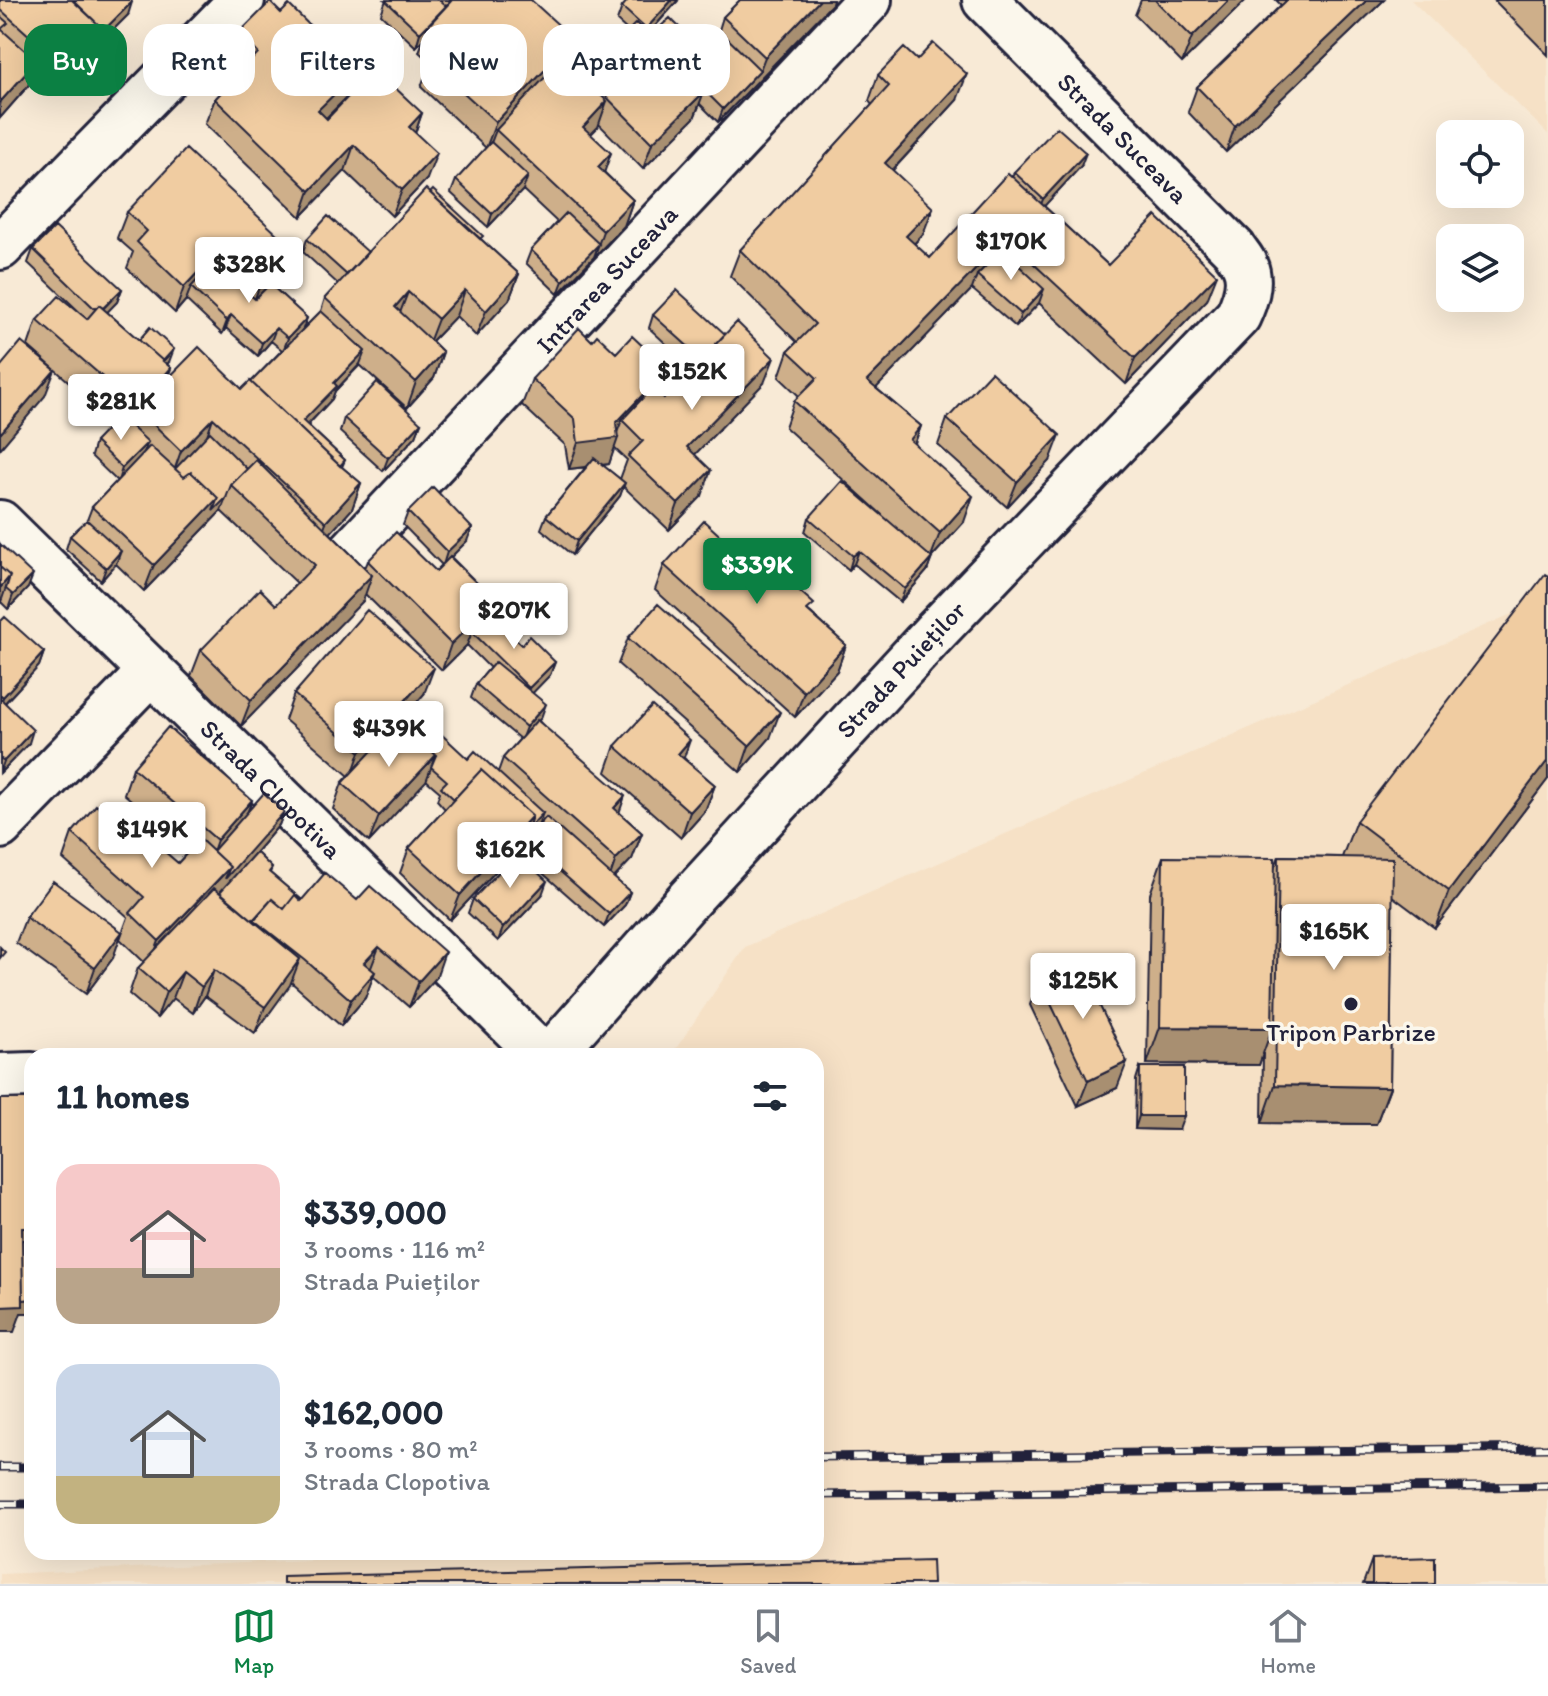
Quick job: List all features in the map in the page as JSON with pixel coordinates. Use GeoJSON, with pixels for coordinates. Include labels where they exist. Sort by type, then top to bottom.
{"type":"FeatureCollection","features":[{"type":"Feature","properties":{"kind":"street"},"geometry":{"type":"LineString","coordinates":[[0,247],[242,0]]}},
{"type":"Feature","properties":{"kind":"street","name":"Intrarea Suceava"},"geometry":{"type":"LineString","coordinates":[[344,559],[869,0]]}},
{"type":"Feature","properties":{"kind":"street","name":"Strada Suceava"},"geometry":{"type":"LineString","coordinates":[[985,0],[1234,249],[1245,265],[1248,283]]}},
{"type":"Feature","properties":{"kind":"street","name":"Strada Puieților"},"geometry":{"type":"LineString","coordinates":[[557,1048],[689,899],[935,632],[1238,316],[1248,283]]}},
{"type":"Feature","properties":{"kind":"street","name":"Strada Clopotiva"},"geometry":{"type":"LineString","coordinates":[[0,523],[535,1048]]}},
{"type":"Feature","properties":{"kind":"street"},"geometry":{"type":"LineString","coordinates":[[0,826],[151,671]]}},
{"type":"Feature","properties":{"kind":"street"},"geometry":{"type":"LineString","coordinates":[[0,1076],[24,1075]]}},
{"type":"Feature","properties":{"kind":"shaded area"},"geometry":{"type":"Polygon","coordinates":[[[1411,0],[1548,0],[1548,134],[1411,0]]]}},
{"type":"Feature","properties":{"kind":"shaded area"},"geometry":{"type":"Polygon","coordinates":[[[1548,583],[1548,1584],[0,1584],[0,1574],[308,1560],[824,1560],[824,1048],[676,1048],[745,947],[1530,606],[1548,583]]]}},
{"type":"Feature","properties":{"kind":"building"},"geometry":{"type":"Polygon","coordinates":[[[0,0],[72,0],[98,24],[24,24],[24,31],[0,9],[0,0]]]}},
{"type":"Feature","properties":{"kind":"building"},"geometry":{"type":"Polygon","coordinates":[[[73,0],[131,0],[110,24],[98,24],[73,0]]]}},
{"type":"Feature","properties":{"kind":"building"},"geometry":{"type":"Polygon","coordinates":[[[385,0],[439,0],[446,6],[429,24],[420,24],[420,33],[385,0]]]}},
{"type":"Feature","properties":{"kind":"building"},"geometry":{"type":"Polygon","coordinates":[[[452,0],[531,0],[557,24],[543,24],[543,72],[527,89],[527,24],[430,24],[452,0]]]}},
{"type":"Feature","properties":{"kind":"building"},"geometry":{"type":"Polygon","coordinates":[[[628,0],[672,0],[650,24],[641,24],[622,7],[628,0]]]}},
{"type":"Feature","properties":{"kind":"building"},"geometry":{"type":"Polygon","coordinates":[[[740,0],[820,0],[765,57],[723,17],[740,0]]]}},
{"type":"Feature","properties":{"kind":"building"},"geometry":{"type":"Polygon","coordinates":[[[1155,0],[1229,0],[1192,37],[1155,0]]]}},
{"type":"Feature","properties":{"kind":"building"},"geometry":{"type":"Polygon","coordinates":[[[1287,0],[1367,0],[1235,126],[1197,87],[1287,0]]]}},
{"type":"Feature","properties":{"kind":"building"},"geometry":{"type":"Polygon","coordinates":[[[270,2],[281,13],[289,5],[308,24],[271,24],[271,96],[332,96],[318,110],[327,119],[349,96],[404,96],[422,113],[409,127],[437,153],[402,190],[354,145],[310,191],[215,99],[218,96],[255,96],[255,56],[258,53],[255,50],[255,24],[248,24],[270,2]]]}},
{"type":"Feature","properties":{"kind":"building"},"geometry":{"type":"Polygon","coordinates":[[[0,16],[8,23],[1,29],[24,49],[24,75],[0,100],[0,16]]]}},
{"type":"Feature","properties":{"kind":"building"},"geometry":{"type":"Polygon","coordinates":[[[730,41],[760,70],[723,109],[710,96],[730,96],[730,41]]]}},
{"type":"Feature","properties":{"kind":"building"},"geometry":{"type":"Polygon","coordinates":[[[933,43],[967,74],[885,163],[933,208],[906,236],[930,258],[1008,173],[1108,265],[1156,216],[1217,275],[1135,358],[1006,238],[867,381],[921,426],[910,440],[973,496],[940,533],[794,401],[817,378],[788,351],[815,324],[740,250],[889,86],[878,75],[904,48],[917,60],[933,43]]]}},
{"type":"Feature","properties":{"kind":"building"},"geometry":{"type":"Polygon","coordinates":[[[543,79],[543,96],[602,96],[607,101],[583,127],[611,153],[598,167],[633,200],[603,231],[496,130],[543,79]]]}},
{"type":"Feature","properties":{"kind":"building"},"geometry":{"type":"Polygon","coordinates":[[[467,96],[520,96],[496,122],[467,96]]]}},
{"type":"Feature","properties":{"kind":"building"},"geometry":{"type":"Polygon","coordinates":[[[606,96],[700,96],[652,143],[606,96]]]}},
{"type":"Feature","properties":{"kind":"building"},"geometry":{"type":"Polygon","coordinates":[[[1057,127],[1086,153],[1043,199],[1014,172],[1057,127]]]}},
{"type":"Feature","properties":{"kind":"building"},"geometry":{"type":"Polygon","coordinates":[[[491,142],[528,176],[492,214],[456,180],[491,142]]]}},
{"type":"Feature","properties":{"kind":"building"},"geometry":{"type":"Polygon","coordinates":[[[186,149],[294,250],[259,287],[219,250],[184,287],[137,242],[147,231],[127,212],[186,149]]]}},
{"type":"Feature","properties":{"kind":"building"},"geometry":{"type":"Polygon","coordinates":[[[426,189],[519,274],[486,311],[465,290],[438,319],[408,292],[395,307],[443,352],[416,382],[325,298],[426,189]]]}},
{"type":"Feature","properties":{"kind":"building"},"geometry":{"type":"Polygon","coordinates":[[[433,190],[483,236],[480,239],[430,193],[433,190]]]}},
{"type":"Feature","properties":{"kind":"building"},"geometry":{"type":"Polygon","coordinates":[[[566,213],[599,244],[563,281],[531,250],[566,213]]]}},
{"type":"Feature","properties":{"kind":"building"},"geometry":{"type":"Polygon","coordinates":[[[328,216],[368,252],[347,275],[307,239],[328,216]]]}},
{"type":"Feature","properties":{"kind":"building"},"geometry":{"type":"Polygon","coordinates":[[[55,227],[122,289],[103,308],[99,305],[95,309],[33,249],[55,227]]]}},
{"type":"Feature","properties":{"kind":"building"},"geometry":{"type":"Polygon","coordinates":[[[1002,250],[1044,289],[1021,314],[977,275],[1002,250]]]}},
{"type":"Feature","properties":{"kind":"building"},"geometry":{"type":"Polygon","coordinates":[[[214,262],[255,299],[270,284],[307,318],[288,338],[276,328],[262,343],[231,315],[227,321],[191,287],[214,262]]]}},
{"type":"Feature","properties":{"kind":"building"},"geometry":{"type":"Polygon","coordinates":[[[677,290],[725,334],[702,359],[653,315],[677,290]]]}},
{"type":"Feature","properties":{"kind":"building"},"geometry":{"type":"Polygon","coordinates":[[[59,296],[87,319],[99,305],[171,368],[137,407],[37,320],[59,296]]]}},
{"type":"Feature","properties":{"kind":"building"},"geometry":{"type":"Polygon","coordinates":[[[321,311],[365,351],[303,421],[345,460],[340,466],[251,382],[321,311]]]}},
{"type":"Feature","properties":{"kind":"building"},"geometry":{"type":"Polygon","coordinates":[[[737,322],[774,358],[687,447],[711,470],[678,504],[628,456],[643,441],[622,420],[653,387],[664,398],[737,322]]]}},
{"type":"Feature","properties":{"kind":"building"},"geometry":{"type":"Polygon","coordinates":[[[150,327],[174,349],[163,361],[139,340],[150,327]]]}},
{"type":"Feature","properties":{"kind":"building"},"geometry":{"type":"Polygon","coordinates":[[[579,328],[592,341],[597,335],[616,353],[632,336],[667,369],[616,423],[618,438],[578,443],[575,419],[532,379],[579,328]]]}},
{"type":"Feature","properties":{"kind":"building"},"geometry":{"type":"Polygon","coordinates":[[[21,342],[55,370],[0,434],[0,367],[21,342]]]}},
{"type":"Feature","properties":{"kind":"building"},"geometry":{"type":"Polygon","coordinates":[[[199,347],[242,389],[250,381],[361,483],[326,522],[213,418],[181,451],[138,409],[199,347]]]}},
{"type":"Feature","properties":{"kind":"building"},"geometry":{"type":"Polygon","coordinates":[[[991,372],[1060,435],[1017,482],[947,419],[991,372]]]}},
{"type":"Feature","properties":{"kind":"building"},"geometry":{"type":"Polygon","coordinates":[[[377,382],[421,423],[388,458],[344,418],[377,382]]]}},
{"type":"Feature","properties":{"kind":"building"},"geometry":{"type":"Polygon","coordinates":[[[120,416],[148,442],[122,468],[95,442],[120,416]]]}},
{"type":"Feature","properties":{"kind":"building"},"geometry":{"type":"Polygon","coordinates":[[[210,432],[247,469],[213,511],[218,498],[191,472],[184,477],[175,469],[210,432]]]}},
{"type":"Feature","properties":{"kind":"building"},"geometry":{"type":"Polygon","coordinates":[[[150,446],[184,477],[191,472],[218,498],[154,565],[92,507],[150,446]]]}},
{"type":"Feature","properties":{"kind":"building"},"geometry":{"type":"Polygon","coordinates":[[[594,458],[625,483],[577,541],[546,516],[594,458]]]}},
{"type":"Feature","properties":{"kind":"building"},"geometry":{"type":"Polygon","coordinates":[[[256,460],[372,575],[251,700],[201,650],[260,589],[276,605],[315,565],[231,485],[256,460]]]}},
{"type":"Feature","properties":{"kind":"building"},"geometry":{"type":"Polygon","coordinates":[[[842,481],[932,558],[905,589],[859,551],[853,556],[809,518],[842,481]]]}},
{"type":"Feature","properties":{"kind":"building"},"geometry":{"type":"Polygon","coordinates":[[[433,487],[472,528],[447,552],[408,512],[433,487]]]}},
{"type":"Feature","properties":{"kind":"building"},"geometry":{"type":"Polygon","coordinates":[[[87,520],[121,551],[106,568],[70,536],[87,520]]]}},
{"type":"Feature","properties":{"kind":"building"},"geometry":{"type":"Polygon","coordinates":[[[704,521],[772,583],[780,573],[814,604],[807,610],[846,645],[804,692],[664,565],[704,521]]]}},
{"type":"Feature","properties":{"kind":"building"},"geometry":{"type":"Polygon","coordinates":[[[396,532],[436,571],[450,557],[495,601],[451,644],[368,561],[396,532]]]}},
{"type":"Feature","properties":{"kind":"building"},"geometry":{"type":"Polygon","coordinates":[[[0,544],[33,575],[13,595],[6,589],[10,576],[0,567],[0,544]]]}},
{"type":"Feature","properties":{"kind":"building"},"geometry":{"type":"Polygon","coordinates":[[[0,567],[10,576],[0,588],[0,567]]]}},
{"type":"Feature","properties":{"kind":"building"},"geometry":{"type":"Polygon","coordinates":[[[1545,574],[1548,576],[1548,760],[1449,891],[1356,821],[1545,574]]]}},
{"type":"Feature","properties":{"kind":"building"},"geometry":{"type":"Polygon","coordinates":[[[658,604],[780,712],[749,746],[628,638],[658,604]]]}},
{"type":"Feature","properties":{"kind":"building"},"geometry":{"type":"Polygon","coordinates":[[[367,610],[434,668],[360,752],[294,694],[367,610]]]}},
{"type":"Feature","properties":{"kind":"building"},"geometry":{"type":"Polygon","coordinates":[[[490,614],[522,645],[529,636],[555,662],[529,688],[472,632],[490,614]]]}},
{"type":"Feature","properties":{"kind":"building"},"geometry":{"type":"Polygon","coordinates":[[[5,617],[44,652],[3,697],[0,694],[0,622],[5,617]]]}},
{"type":"Feature","properties":{"kind":"building"},"geometry":{"type":"Polygon","coordinates":[[[495,662],[546,704],[526,727],[476,684],[495,662]]]}},
{"type":"Feature","properties":{"kind":"building"},"geometry":{"type":"Polygon","coordinates":[[[0,698],[33,730],[4,761],[0,758],[0,698]]]}},
{"type":"Feature","properties":{"kind":"building"},"geometry":{"type":"Polygon","coordinates":[[[652,706],[690,740],[678,754],[715,785],[690,812],[615,746],[652,706]]]}},
{"type":"Feature","properties":{"kind":"building"},"geometry":{"type":"Polygon","coordinates":[[[413,708],[468,759],[475,751],[543,813],[528,829],[532,816],[481,770],[454,799],[441,787],[447,781],[431,767],[436,755],[400,723],[413,708]]]}},
{"type":"Feature","properties":{"kind":"building"},"geometry":{"type":"Polygon","coordinates":[[[537,720],[625,796],[614,808],[642,833],[616,859],[503,758],[537,720]]]}},
{"type":"Feature","properties":{"kind":"building"},"geometry":{"type":"Polygon","coordinates":[[[399,722],[436,755],[379,816],[342,783],[399,722]]]}},
{"type":"Feature","properties":{"kind":"building"},"geometry":{"type":"Polygon","coordinates":[[[168,727],[252,800],[217,840],[133,768],[168,727]]]}},
{"type":"Feature","properties":{"kind":"building"},"geometry":{"type":"Polygon","coordinates":[[[481,770],[532,816],[460,895],[409,848],[481,770]]]}},
{"type":"Feature","properties":{"kind":"building"},"geometry":{"type":"Polygon","coordinates":[[[264,793],[284,812],[225,879],[230,867],[213,851],[264,793]]]}},
{"type":"Feature","properties":{"kind":"building"},"geometry":{"type":"Polygon","coordinates":[[[96,805],[122,827],[128,820],[178,863],[200,839],[230,867],[159,941],[130,913],[144,897],[72,833],[96,805]]]}},
{"type":"Feature","properties":{"kind":"building"},"geometry":{"type":"Polygon","coordinates":[[[546,817],[630,892],[609,914],[525,841],[546,817]]]}},
{"type":"Feature","properties":{"kind":"building"},"geometry":{"type":"Polygon","coordinates":[[[256,852],[272,868],[269,872],[302,900],[295,895],[284,909],[272,899],[253,920],[220,892],[256,852]]]}},
{"type":"Feature","properties":{"kind":"building"},"geometry":{"type":"Polygon","coordinates":[[[517,853],[547,881],[503,928],[473,899],[517,853]]]}},
{"type":"Feature","properties":{"kind":"building"},"geometry":{"type":"Polygon","coordinates":[[[1279,856],[1393,858],[1390,1087],[1275,1085],[1279,856]]]}},
{"type":"Feature","properties":{"kind":"building"},"geometry":{"type":"Polygon","coordinates":[[[1163,857],[1275,858],[1272,1028],[1160,1027],[1163,857]]]}},
{"type":"Feature","properties":{"kind":"building"},"geometry":{"type":"Polygon","coordinates":[[[325,873],[357,900],[370,886],[445,952],[419,981],[379,947],[364,963],[375,972],[351,1000],[254,920],[272,899],[284,909],[295,895],[301,901],[325,873]]]}},
{"type":"Feature","properties":{"kind":"building"},"geometry":{"type":"Polygon","coordinates":[[[53,881],[122,932],[95,968],[26,917],[53,881]]]}},
{"type":"Feature","properties":{"kind":"building"},"geometry":{"type":"Polygon","coordinates":[[[214,888],[300,959],[265,1007],[214,970],[202,987],[183,972],[166,992],[138,968],[214,888]]]}},
{"type":"Feature","properties":{"kind":"building"},"geometry":{"type":"Polygon","coordinates":[[[1078,961],[1127,1062],[1088,1081],[1039,979],[1078,961]]]}},
{"type":"Feature","properties":{"kind":"building"},"geometry":{"type":"Polygon","coordinates":[[[1140,1067],[1184,1067],[1184,1116],[1139,1116],[1140,1067]]]}},
{"type":"Feature","properties":{"kind":"building"},"geometry":{"type":"Polygon","coordinates":[[[0,1099],[24,1099],[23,1306],[0,1307],[0,1099]]]}},
{"type":"Feature","properties":{"kind":"building"},"geometry":{"type":"Polygon","coordinates":[[[22,1240],[24,1240],[24,1300],[22,1240]]]}},
{"type":"Feature","properties":{"kind":"building"},"geometry":{"type":"Polygon","coordinates":[[[1435,1557],[1435,1584],[1372,1584],[1372,1559],[1435,1557]]]}},
{"type":"Feature","properties":{"kind":"building"},"geometry":{"type":"Polygon","coordinates":[[[932,1560],[933,1584],[283,1584],[283,1577],[932,1560]]]}},
{"type":"Feature","properties":{"kind":"railway"},"geometry":{"type":"LineString","coordinates":[[824,1457],[1548,1448]]}},
{"type":"Feature","properties":{"kind":"railway"},"geometry":{"type":"LineString","coordinates":[[0,1467],[24,1467]]}},
{"type":"Feature","properties":{"kind":"railway"},"geometry":{"type":"LineString","coordinates":[[824,1495],[1548,1486]]}},
{"type":"Feature","properties":{"kind":"railway"},"geometry":{"type":"LineString","coordinates":[[0,1504],[24,1504]]}},
{"type":"Feature","properties":{"kind":"place","name":"Tripon Parbrize"},"geometry":{"type":"Point","coordinates":[1351,1004]}}]}
